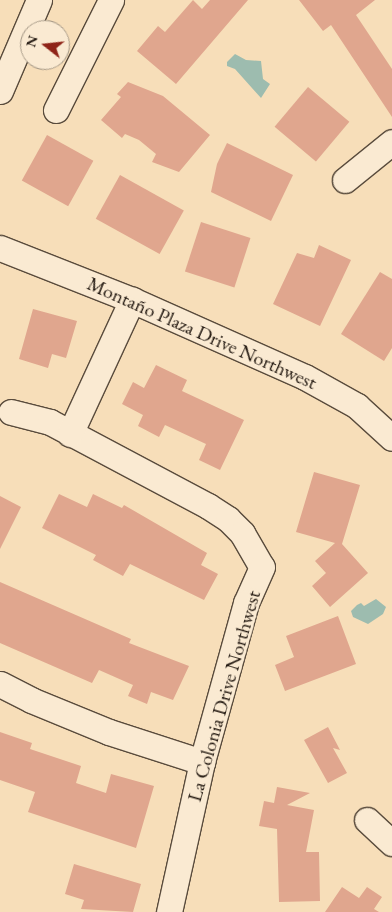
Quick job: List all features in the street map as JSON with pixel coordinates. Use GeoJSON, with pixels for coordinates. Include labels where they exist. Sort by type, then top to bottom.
{"type":"FeatureCollection","features":[{"type":"Feature","properties":{"kind":"street"},"geometry":{"type":"LineString","coordinates":[[0,91],[39,0]]}},
{"type":"Feature","properties":{"kind":"street"},"geometry":{"type":"LineString","coordinates":[[56,110],[111,0]]}},
{"type":"Feature","properties":{"kind":"street"},"geometry":{"type":"LineString","coordinates":[[344,180],[392,142]]}},
{"type":"Feature","properties":{"kind":"street","name":"Montaño Plaza Drive Northwest"},"geometry":{"type":"LineString","coordinates":[[0,248],[132,300],[305,377],[357,406],[392,438]]}},
{"type":"Feature","properties":{"kind":"street"},"geometry":{"type":"LineString","coordinates":[[70,434],[132,300]]}},
{"type":"Feature","properties":{"kind":"street","name":"La Colonia Drive Northwest"},"geometry":{"type":"LineString","coordinates":[[12,412],[50,422],[228,518],[242,533],[262,567],[246,603],[202,762],[169,912]]}},
{"type":"Feature","properties":{"kind":"street"},"geometry":{"type":"LineString","coordinates":[[0,684],[31,700],[109,732],[202,762]]}},
{"type":"Feature","properties":{"kind":"street"},"geometry":{"type":"LineString","coordinates":[[367,820],[392,842]]}},
{"type":"Feature","properties":{"kind":"shaded area"},"geometry":{"type":"Polygon","coordinates":[[[235,54],[246,60],[261,61],[263,79],[270,84],[261,98],[235,69],[227,66],[227,62],[235,54]]]}},
{"type":"Feature","properties":{"kind":"shaded area"},"geometry":{"type":"Polygon","coordinates":[[[376,599],[386,607],[383,614],[368,624],[353,617],[351,611],[357,605],[361,603],[364,606],[376,599]]]}},
{"type":"Feature","properties":{"kind":"building"},"geometry":{"type":"Polygon","coordinates":[[[193,0],[202,9],[210,0],[248,0],[176,84],[137,51],[158,26],[165,32],[193,0]]]}},
{"type":"Feature","properties":{"kind":"building"},"geometry":{"type":"Polygon","coordinates":[[[299,0],[375,0],[356,15],[392,69],[392,117],[331,25],[323,31],[299,0]]]}},
{"type":"Feature","properties":{"kind":"building"},"geometry":{"type":"Polygon","coordinates":[[[128,82],[163,96],[210,135],[179,172],[152,162],[156,154],[139,140],[125,134],[122,138],[101,120],[121,97],[117,94],[128,82]]]}},
{"type":"Feature","properties":{"kind":"building"},"geometry":{"type":"Polygon","coordinates":[[[308,87],[349,122],[316,162],[275,127],[308,87]]]}},
{"type":"Feature","properties":{"kind":"building"},"geometry":{"type":"Polygon","coordinates":[[[47,135],[93,161],[68,206],[22,180],[47,135]]]}},
{"type":"Feature","properties":{"kind":"building"},"geometry":{"type":"Polygon","coordinates":[[[227,143],[293,175],[271,221],[211,192],[217,164],[227,143]]]}},
{"type":"Feature","properties":{"kind":"building"},"geometry":{"type":"Polygon","coordinates":[[[120,175],[184,210],[160,254],[96,219],[120,175]]]}},
{"type":"Feature","properties":{"kind":"building"},"geometry":{"type":"Polygon","coordinates":[[[201,222],[250,238],[234,288],[185,271],[201,222]]]}},
{"type":"Feature","properties":{"kind":"building"},"geometry":{"type":"Polygon","coordinates":[[[319,245],[351,260],[320,326],[273,304],[297,253],[314,258],[319,245]]]}},
{"type":"Feature","properties":{"kind":"building"},"geometry":{"type":"Polygon","coordinates":[[[380,272],[392,279],[392,348],[384,361],[341,334],[380,272]]]}},
{"type":"Feature","properties":{"kind":"building"},"geometry":{"type":"Polygon","coordinates":[[[33,309],[77,321],[66,358],[52,354],[48,368],[19,359],[33,309]]]}},
{"type":"Feature","properties":{"kind":"building"},"geometry":{"type":"Polygon","coordinates":[[[156,365],[187,380],[182,391],[244,420],[220,470],[199,460],[206,444],[165,425],[159,437],[138,426],[143,415],[122,404],[133,382],[144,388],[156,365]]]}},
{"type":"Feature","properties":{"kind":"building"},"geometry":{"type":"Polygon","coordinates":[[[314,472],[360,485],[342,544],[368,573],[330,607],[312,586],[326,573],[315,561],[335,543],[296,532],[314,472]]]}},
{"type":"Feature","properties":{"kind":"building"},"geometry":{"type":"Polygon","coordinates":[[[59,494],[87,507],[93,494],[122,508],[124,505],[207,553],[201,565],[218,574],[204,600],[130,564],[123,576],[93,560],[96,555],[42,528],[59,494]]]}},
{"type":"Feature","properties":{"kind":"building"},"geometry":{"type":"Polygon","coordinates":[[[0,496],[21,507],[0,549],[0,496]]]}},
{"type":"Feature","properties":{"kind":"building"},"geometry":{"type":"Polygon","coordinates":[[[0,582],[131,639],[129,643],[189,666],[173,700],[151,692],[147,704],[128,696],[133,685],[99,670],[92,683],[0,643],[0,582]]]}},
{"type":"Feature","properties":{"kind":"building"},"geometry":{"type":"Polygon","coordinates":[[[338,616],[356,664],[285,691],[275,665],[294,657],[286,636],[338,616]]]}},
{"type":"Feature","properties":{"kind":"building"},"geometry":{"type":"Polygon","coordinates":[[[328,727],[340,750],[333,748],[347,773],[328,783],[304,740],[328,727]]]}},
{"type":"Feature","properties":{"kind":"building"},"geometry":{"type":"Polygon","coordinates":[[[0,732],[32,743],[30,749],[81,766],[76,783],[106,793],[111,774],[154,786],[136,848],[28,812],[35,792],[0,780],[0,732]]]}},
{"type":"Feature","properties":{"kind":"building"},"geometry":{"type":"Polygon","coordinates":[[[277,787],[310,793],[287,805],[314,810],[306,852],[319,852],[320,901],[279,902],[277,829],[259,826],[264,801],[274,803],[277,787]]]}},
{"type":"Feature","properties":{"kind":"building"},"geometry":{"type":"Polygon","coordinates":[[[74,864],[141,884],[133,912],[81,909],[84,900],[65,894],[74,864]]]}},
{"type":"Feature","properties":{"kind":"building"},"geometry":{"type":"Polygon","coordinates":[[[342,887],[359,898],[367,887],[382,897],[374,909],[379,912],[325,912],[342,887]]]}}]}
